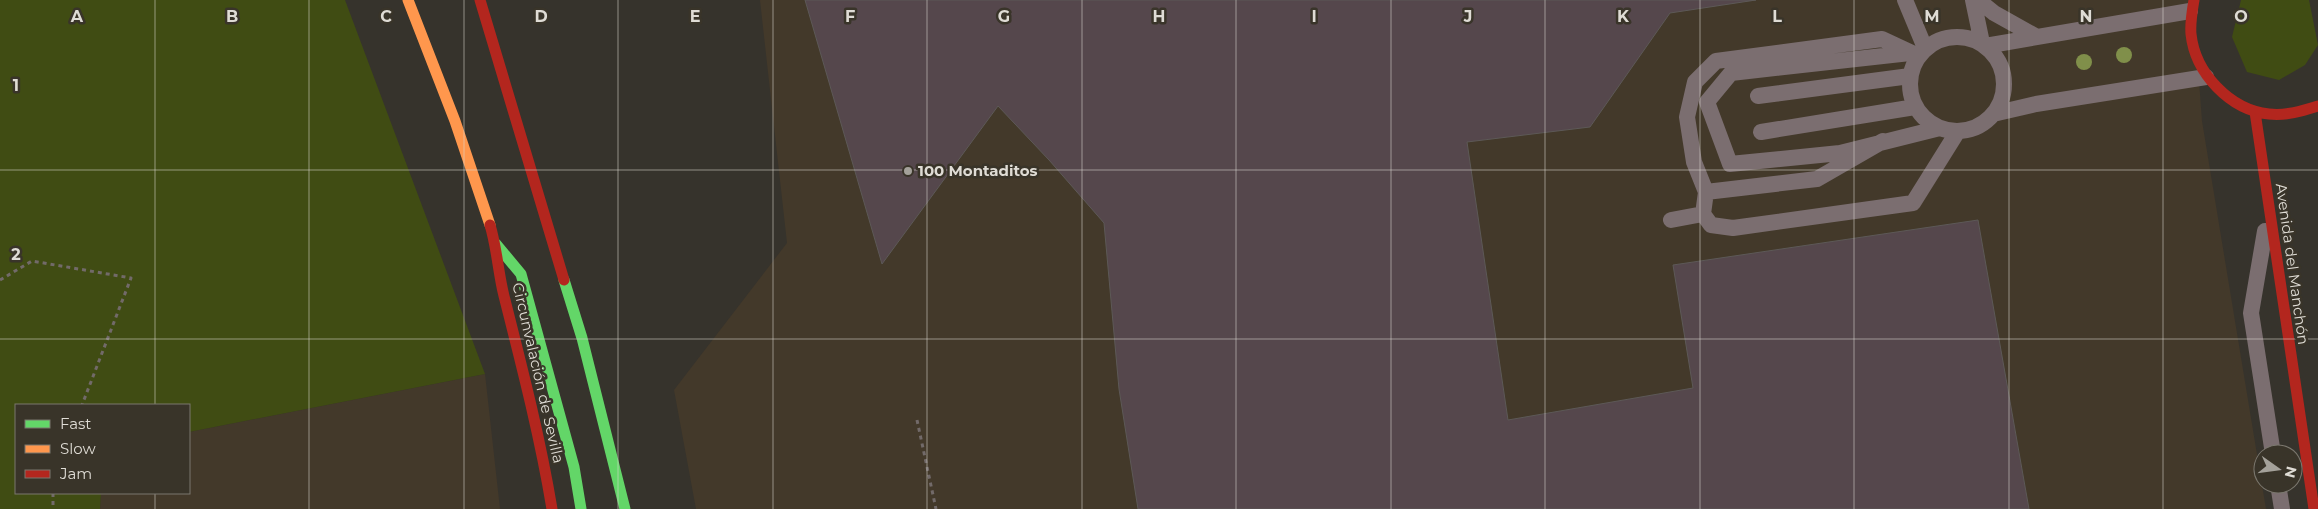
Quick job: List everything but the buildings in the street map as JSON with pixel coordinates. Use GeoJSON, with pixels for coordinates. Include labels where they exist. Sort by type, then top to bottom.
{"type":"FeatureCollection","features":[{"type":"Feature","properties":{"kind":"main road"},"geometry":{"type":"LineString","coordinates":[[408,0],[454,121],[496,244],[521,274],[574,467],[581,509]]}},
{"type":"Feature","properties":{"kind":"main road"},"geometry":{"type":"LineString","coordinates":[[480,0],[582,338],[625,509]]}},
{"type":"Feature","properties":{"kind":"main road"},"geometry":{"type":"LineString","coordinates":[[2192,6],[2190,35],[2195,57],[2206,77],[2228,98],[2255,112],[2277,115],[2299,113],[2318,106]]}},
{"type":"Feature","properties":{"kind":"main road","name":"Avenida del Manchón"},"geometry":{"type":"LineString","coordinates":[[2255,112],[2314,509]]}},
{"type":"Feature","properties":{"kind":"main road","name":"Circunvalación de Sevilla"},"geometry":{"type":"LineString","coordinates":[[496,244],[500,279],[542,447],[552,509]]}},
{"type":"Feature","properties":{"kind":"lane"},"geometry":{"type":"LineString","coordinates":[[1905,0],[1919,51],[1910,76],[1910,92],[1915,107],[1930,124],[1940,128],[1958,131],[1977,126],[1993,114],[2001,100],[2004,86],[2002,70],[1996,57],[1983,45],[1971,38],[1947,37],[1919,51],[1731,73],[1707,102],[1730,164],[1840,153],[1940,128]]}},
{"type":"Feature","properties":{"kind":"lane"},"geometry":{"type":"LineString","coordinates":[[1973,0],[1983,45]]}},
{"type":"Feature","properties":{"kind":"lane"},"geometry":{"type":"LineString","coordinates":[[1978,0],[1994,14],[2037,37]]}},
{"type":"Feature","properties":{"kind":"lane"},"geometry":{"type":"LineString","coordinates":[[1983,45],[2037,37],[2192,6]]}},
{"type":"Feature","properties":{"kind":"lane"},"geometry":{"type":"LineString","coordinates":[[1919,51],[1882,39],[1716,62],[1695,82],[1686,117],[1694,162],[1706,192],[1703,214],[1711,225],[1733,228],[1913,203],[1958,131]]}},
{"type":"Feature","properties":{"kind":"lane"},"geometry":{"type":"LineString","coordinates":[[1758,96],[1910,76]]}},
{"type":"Feature","properties":{"kind":"lane"},"geometry":{"type":"LineString","coordinates":[[1993,114],[2036,104],[2206,77]]}},
{"type":"Feature","properties":{"kind":"lane"},"geometry":{"type":"LineString","coordinates":[[1761,132],[1915,107]]}},
{"type":"Feature","properties":{"kind":"lane"},"geometry":{"type":"LineString","coordinates":[[1706,192],[1817,179],[1883,141]]}},
{"type":"Feature","properties":{"kind":"lane"},"geometry":{"type":"LineString","coordinates":[[2269,209],[2251,313],[2271,444]]}},
{"type":"Feature","properties":{"kind":"lane"},"geometry":{"type":"LineString","coordinates":[[1671,220],[1703,214]]}},
{"type":"Feature","properties":{"kind":"lane"},"geometry":{"type":"LineString","coordinates":[[2280,494],[2282,509]]}},
{"type":"Feature","properties":{"kind":"path"},"geometry":{"type":"LineString","coordinates":[[0,280],[32,261],[131,278],[82,404]]}},
{"type":"Feature","properties":{"kind":"path"},"geometry":{"type":"LineString","coordinates":[[917,420],[936,509]]}},
{"type":"Feature","properties":{"kind":"path"},"geometry":{"type":"LineString","coordinates":[[53,494],[53,509]]}},
{"type":"Feature","properties":{"kind":"shaded area"},"geometry":{"type":"Polygon","coordinates":[[[760,0],[2193,0],[2202,121],[2255,444],[2253,444],[2253,494],[2264,494],[2266,509],[696,509],[674,390],[787,243],[760,0]]]}},
{"type":"Feature","properties":{"kind":"shaded area"},"geometry":{"type":"Polygon","coordinates":[[[485,374],[500,509],[100,509],[101,494],[190,494],[190,432],[485,374]]]}},
{"type":"Feature","properties":{"kind":"green space"},"geometry":{"type":"Polygon","coordinates":[[[0,0],[345,0],[485,374],[190,432],[190,404],[15,404],[15,494],[101,494],[100,509],[0,509],[0,0]]]}},
{"type":"Feature","properties":{"kind":"green space"},"geometry":{"type":"Polygon","coordinates":[[[2241,0],[2309,0],[2318,45],[2305,65],[2279,80],[2247,72],[2232,37],[2241,0]]]}},
{"type":"Feature","properties":{"kind":"traffic: fast"},"geometry":{"type":"LineString","coordinates":[[496,244],[521,274],[574,467],[581,509]]}},
{"type":"Feature","properties":{"kind":"traffic: fast"},"geometry":{"type":"LineString","coordinates":[[564,280],[582,338],[625,509]]}},
{"type":"Feature","properties":{"kind":"traffic: slow"},"geometry":{"type":"LineString","coordinates":[[408,0],[455,121],[490,225]]}},
{"type":"Feature","properties":{"kind":"traffic: jam"},"geometry":{"type":"LineString","coordinates":[[480,0],[564,280]]}},
{"type":"Feature","properties":{"kind":"traffic: jam"},"geometry":{"type":"LineString","coordinates":[[2194,0],[2191,26],[2194,48],[2199,62],[2207,75],[2228,97],[2255,111],[2269,114],[2288,114],[2318,106]]}},
{"type":"Feature","properties":{"kind":"traffic: jam"},"geometry":{"type":"LineString","coordinates":[[2255,112],[2314,509]]}},
{"type":"Feature","properties":{"kind":"traffic: jam"},"geometry":{"type":"LineString","coordinates":[[490,225],[500,278],[536,429],[552,509]]}},
{"type":"Feature","properties":{"kind":"place","name":"100 Montaditos"},"geometry":{"type":"Point","coordinates":[908,171]}}]}
